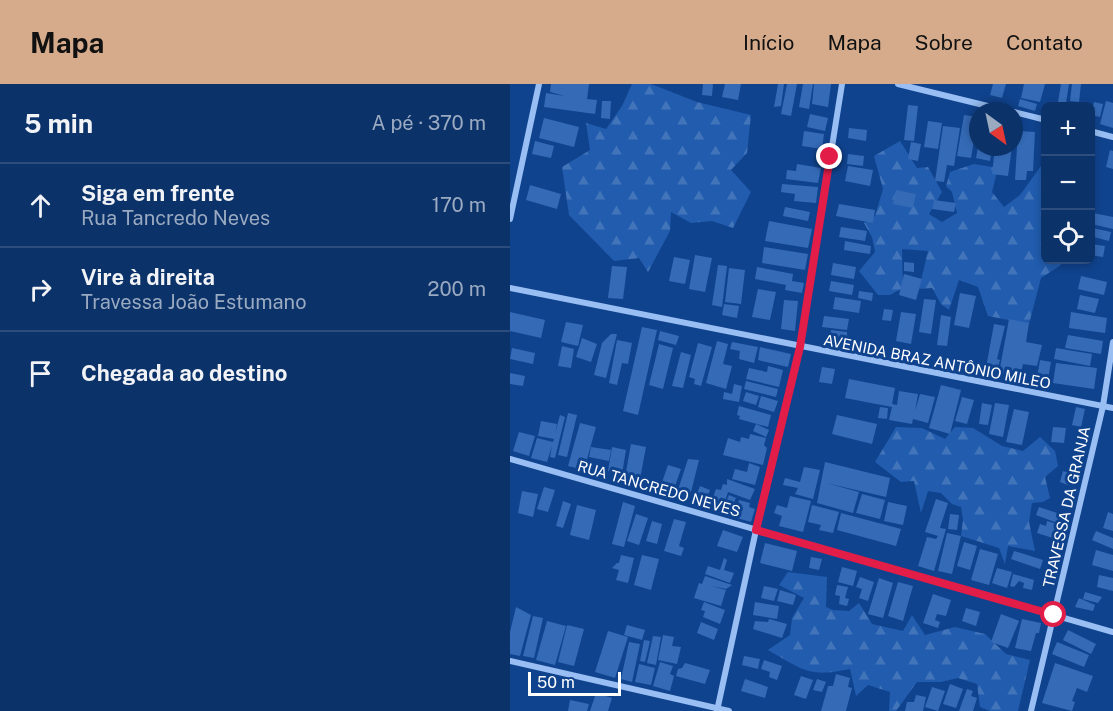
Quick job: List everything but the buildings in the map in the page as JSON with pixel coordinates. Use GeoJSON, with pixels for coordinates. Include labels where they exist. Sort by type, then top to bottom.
{"type":"FeatureCollection","features":[{"type":"Feature","properties":{"kind":"street"},"geometry":{"type":"LineString","coordinates":[[510,219],[538,84]]}},
{"type":"Feature","properties":{"kind":"street"},"geometry":{"type":"LineString","coordinates":[[717,710],[756,530],[800,347],[842,84]]}},
{"type":"Feature","properties":{"kind":"street"},"geometry":{"type":"LineString","coordinates":[[898,84],[971,102]]}},
{"type":"Feature","properties":{"kind":"street"},"geometry":{"type":"LineString","coordinates":[[1023,114],[1041,119]]}},
{"type":"Feature","properties":{"kind":"street"},"geometry":{"type":"LineString","coordinates":[[1095,132],[1113,137]]}},
{"type":"Feature","properties":{"kind":"street","name":"AVENIDA BRAZ ANTÔNIO MILEO"},"geometry":{"type":"LineString","coordinates":[[510,288],[1113,408]]}},
{"type":"Feature","properties":{"kind":"street","name":"TRAVESSA DA GRANJA"},"geometry":{"type":"LineString","coordinates":[[1031,711],[1103,406],[1113,342]]}},
{"type":"Feature","properties":{"kind":"street","name":"RUA TANCREDO NEVES"},"geometry":{"type":"LineString","coordinates":[[510,459],[1113,632]]}},
{"type":"Feature","properties":{"kind":"street"},"geometry":{"type":"LineString","coordinates":[[510,661],[729,711]]}},
{"type":"Feature","properties":{"kind":"green space"},"geometry":{"type":"Polygon","coordinates":[[[632,84],[651,84],[697,102],[751,115],[747,153],[731,170],[751,192],[733,228],[712,221],[691,223],[671,212],[670,231],[648,272],[639,258],[614,261],[569,215],[562,167],[590,150],[586,123],[606,129],[622,106],[632,84]]]}},
{"type":"Feature","properties":{"kind":"green space"},"geometry":{"type":"Polygon","coordinates":[[[900,141],[917,168],[928,167],[942,192],[929,214],[942,222],[957,213],[952,192],[946,186],[950,172],[974,164],[998,168],[992,192],[1004,207],[1020,195],[1041,166],[1041,264],[1061,265],[1041,278],[1029,324],[988,316],[978,287],[959,280],[949,310],[941,304],[932,288],[919,289],[928,251],[902,249],[903,288],[890,295],[878,295],[859,271],[875,252],[872,237],[864,223],[875,216],[883,189],[874,156],[900,141]]]}},
{"type":"Feature","properties":{"kind":"green space"},"geometry":{"type":"Polygon","coordinates":[[[896,427],[922,428],[945,439],[955,427],[973,428],[1002,446],[1023,451],[1040,437],[1055,451],[1058,466],[1045,477],[1050,498],[1043,502],[1032,503],[1029,522],[1035,551],[1008,546],[1005,564],[999,548],[961,536],[963,520],[961,507],[952,504],[941,493],[928,491],[921,513],[914,481],[901,482],[875,462],[896,427]]]}},
{"type":"Feature","properties":{"kind":"green space"},"geometry":{"type":"Polygon","coordinates":[[[788,572],[827,577],[826,607],[833,610],[849,611],[859,603],[872,624],[903,631],[912,615],[925,635],[955,627],[985,634],[1006,654],[1030,660],[1018,711],[990,711],[980,707],[977,684],[958,678],[941,682],[917,682],[896,711],[889,711],[890,692],[868,685],[856,696],[850,669],[825,673],[815,672],[790,663],[768,650],[790,635],[792,618],[804,598],[779,585],[788,572]]]}},
{"type":"Feature","properties":{"kind":"route"},"geometry":{"type":"LineString","coordinates":[[830,157],[800,347],[756,530],[1054,615]]}}]}
